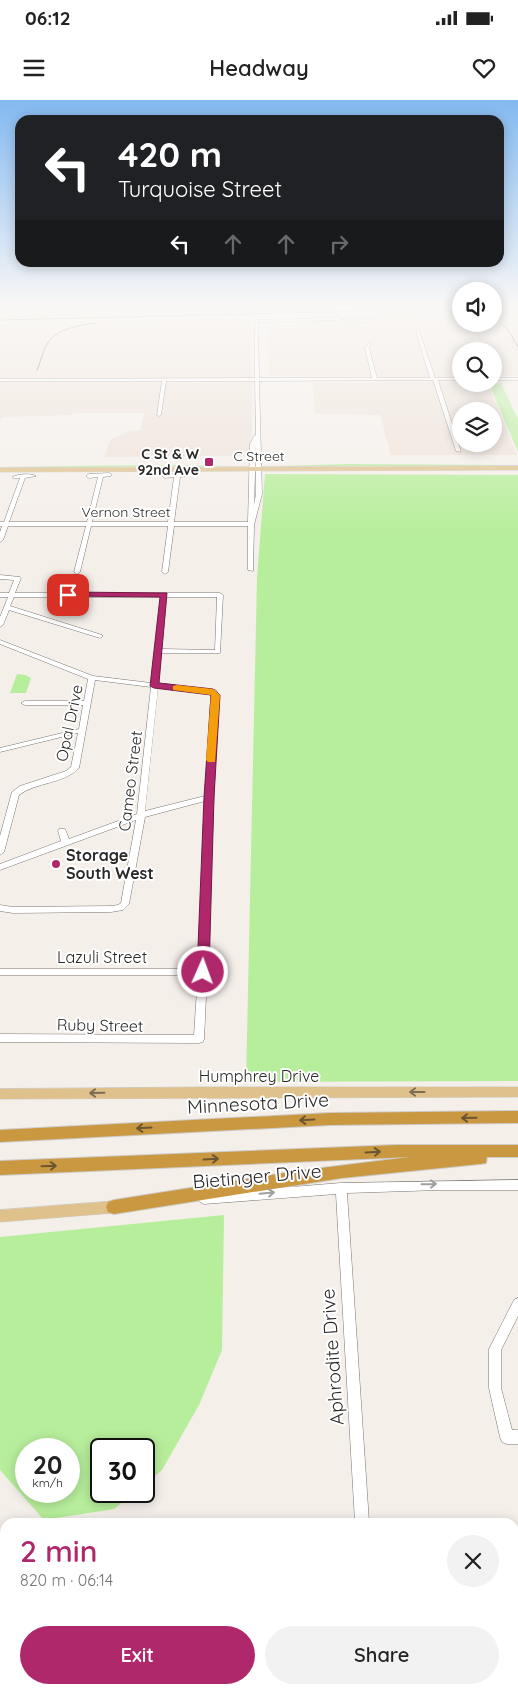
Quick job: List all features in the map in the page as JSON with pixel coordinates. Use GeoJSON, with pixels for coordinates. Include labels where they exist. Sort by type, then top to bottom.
{"type":"FeatureCollection","features":[{"type":"Feature","properties":{"kind":"highway","name":"Minnesota Drive"},"geometry":{"type":"LineString","coordinates":[[0,1136],[330,1119],[518,1117]]}},
{"type":"Feature","properties":{"kind":"highway"},"geometry":{"type":"LineString","coordinates":[[0,1168],[396,1151],[518,1151]]}},
{"type":"Feature","properties":{"kind":"highway"},"geometry":{"type":"LineString","coordinates":[[114,1208],[282,1179],[409,1163],[518,1155]]}},
{"type":"Feature","properties":{"kind":"main road","name":"C Street"},"geometry":{"type":"LineString","coordinates":[[259,466],[518,463]]}},
{"type":"Feature","properties":{"kind":"main road","name":"C Street"},"geometry":{"type":"LineString","coordinates":[[0,465],[518,468]]}},
{"type":"Feature","properties":{"kind":"main road","name":"C Street"},"geometry":{"type":"LineString","coordinates":[[0,470],[252,466]]}},
{"type":"Feature","properties":{"kind":"main road","name":"Humphrey Drive"},"geometry":{"type":"LineString","coordinates":[[0,1094],[518,1092]]}},
{"type":"Feature","properties":{"kind":"main road","name":"Bietinger Drive"},"geometry":{"type":"LineString","coordinates":[[0,1216],[114,1208]]}},
{"type":"Feature","properties":{"kind":"street"},"geometry":{"type":"LineString","coordinates":[[159,415],[164,383]]}},
{"type":"Feature","properties":{"kind":"street"},"geometry":{"type":"LineString","coordinates":[[252,524],[259,494],[256,383]]}},
{"type":"Feature","properties":{"kind":"street"},"geometry":{"type":"LineString","coordinates":[[435,383],[452,431]]}},
{"type":"Feature","properties":{"kind":"street"},"geometry":{"type":"LineString","coordinates":[[251,570],[253,444],[258,432]]}},
{"type":"Feature","properties":{"kind":"street"},"geometry":{"type":"LineString","coordinates":[[165,476],[186,475]]}},
{"type":"Feature","properties":{"kind":"street"},"geometry":{"type":"LineString","coordinates":[[15,477],[34,476]]}},
{"type":"Feature","properties":{"kind":"street"},"geometry":{"type":"LineString","coordinates":[[89,476],[109,476]]}},
{"type":"Feature","properties":{"kind":"street"},"geometry":{"type":"LineString","coordinates":[[77,572],[87,525],[101,476]]}},
{"type":"Feature","properties":{"kind":"street"},"geometry":{"type":"LineString","coordinates":[[164,572],[177,476]]}},
{"type":"Feature","properties":{"kind":"street"},"geometry":{"type":"LineString","coordinates":[[0,540],[4,524],[23,477]]}},
{"type":"Feature","properties":{"kind":"street","name":"Vernon Street"},"geometry":{"type":"LineString","coordinates":[[4,524],[252,524]]}},
{"type":"Feature","properties":{"kind":"street"},"geometry":{"type":"LineString","coordinates":[[0,577],[17,577],[0,625]]}},
{"type":"Feature","properties":{"kind":"street"},"geometry":{"type":"LineString","coordinates":[[0,595],[220,595],[218,652],[159,651]]}},
{"type":"Feature","properties":{"kind":"street","name":"Cameo Street"},"geometry":{"type":"LineString","coordinates":[[0,908],[12,910],[120,908],[127,898],[141,815],[164,595]]}},
{"type":"Feature","properties":{"kind":"street"},"geometry":{"type":"LineString","coordinates":[[6,607],[100,636]]}},
{"type":"Feature","properties":{"kind":"street"},"geometry":{"type":"LineString","coordinates":[[0,642],[92,678],[213,692],[216,695],[209,797],[203,972]]}},
{"type":"Feature","properties":{"kind":"street","name":"Opal Drive"},"geometry":{"type":"LineString","coordinates":[[0,852],[15,794],[23,788],[73,771],[92,678]]}},
{"type":"Feature","properties":{"kind":"street"},"geometry":{"type":"LineString","coordinates":[[24,703],[87,703]]}},
{"type":"Feature","properties":{"kind":"street"},"geometry":{"type":"LineString","coordinates":[[0,750],[82,730]]}},
{"type":"Feature","properties":{"kind":"street"},"geometry":{"type":"LineString","coordinates":[[0,867],[141,815],[209,797]]}},
{"type":"Feature","properties":{"kind":"street"},"geometry":{"type":"LineString","coordinates":[[62,831],[66,843]]}},
{"type":"Feature","properties":{"kind":"street","name":"Lazuli Street"},"geometry":{"type":"LineString","coordinates":[[0,972],[203,972]]}},
{"type":"Feature","properties":{"kind":"street","name":"Ruby Street"},"geometry":{"type":"LineString","coordinates":[[0,1038],[199,1040],[203,972]]}},
{"type":"Feature","properties":{"kind":"street","name":"Bietinger Drive"},"geometry":{"type":"LineString","coordinates":[[114,1208],[341,1188],[430,1184],[518,1185]]}},
{"type":"Feature","properties":{"kind":"street","name":"Aphrodite Drive"},"geometry":{"type":"LineString","coordinates":[[341,1188],[362,1518]]}},
{"type":"Feature","properties":{"kind":"street"},"geometry":{"type":"LineString","coordinates":[[512,1437],[495,1388],[495,1349],[518,1304]]}},
{"type":"Feature","properties":{"kind":"shaded area"},"geometry":{"type":"Polygon","coordinates":[[[0,383],[252,383],[252,431],[247,456],[104,457],[111,439],[130,431],[141,430],[144,413],[74,413],[71,415],[2,417],[0,423],[0,383]]]}},
{"type":"Feature","properties":{"kind":"shaded area"},"geometry":{"type":"Polygon","coordinates":[[[312,383],[452,383],[452,392],[491,392],[495,402],[452,402],[452,452],[502,452],[502,418],[517,455],[391,455],[380,415],[315,414],[312,383]]]}},
{"type":"Feature","properties":{"kind":"green space"},"geometry":{"type":"Polygon","coordinates":[[[502,385],[518,419],[518,452],[502,414],[502,402],[497,402],[492,392],[502,392],[502,385]]]}},
{"type":"Feature","properties":{"kind":"green space"},"geometry":{"type":"Polygon","coordinates":[[[347,464],[518,465],[518,467],[280,466],[347,464]]]}},
{"type":"Feature","properties":{"kind":"green space"},"geometry":{"type":"Polygon","coordinates":[[[229,465],[0,469],[0,467],[229,465]]]}},
{"type":"Feature","properties":{"kind":"green space"},"geometry":{"type":"Polygon","coordinates":[[[265,474],[518,475],[518,1081],[246,1082],[257,578],[265,474]]]}},
{"type":"Feature","properties":{"kind":"green space"},"geometry":{"type":"Polygon","coordinates":[[[17,674],[31,678],[26,693],[10,693],[17,674]]]}},
{"type":"Feature","properties":{"kind":"green space"},"geometry":{"type":"Polygon","coordinates":[[[224,1215],[222,1350],[199,1405],[162,1470],[155,1476],[155,1438],[90,1438],[90,1503],[121,1503],[114,1509],[57,1518],[42,1518],[29,1503],[80,1503],[80,1438],[15,1438],[15,1487],[0,1470],[0,1237],[224,1215]]]}},
{"type":"Feature","properties":{"kind":"slow traffic"},"geometry":{"type":"LineString","coordinates":[[177,688],[213,692],[216,695],[211,760]]}},
{"type":"Feature","properties":{"kind":"place","name":"C St & W 92nd Ave"},"geometry":{"type":"Point","coordinates":[209,462]}},
{"type":"Feature","properties":{"kind":"place","name":"Storage South West"},"geometry":{"type":"Point","coordinates":[56,864]}},
{"type":"Feature","properties":{"kind":"route"},"geometry":{"type":"LineString","coordinates":[[68,595],[164,595],[154,686],[213,692],[216,695],[209,797],[203,972]]}}]}
